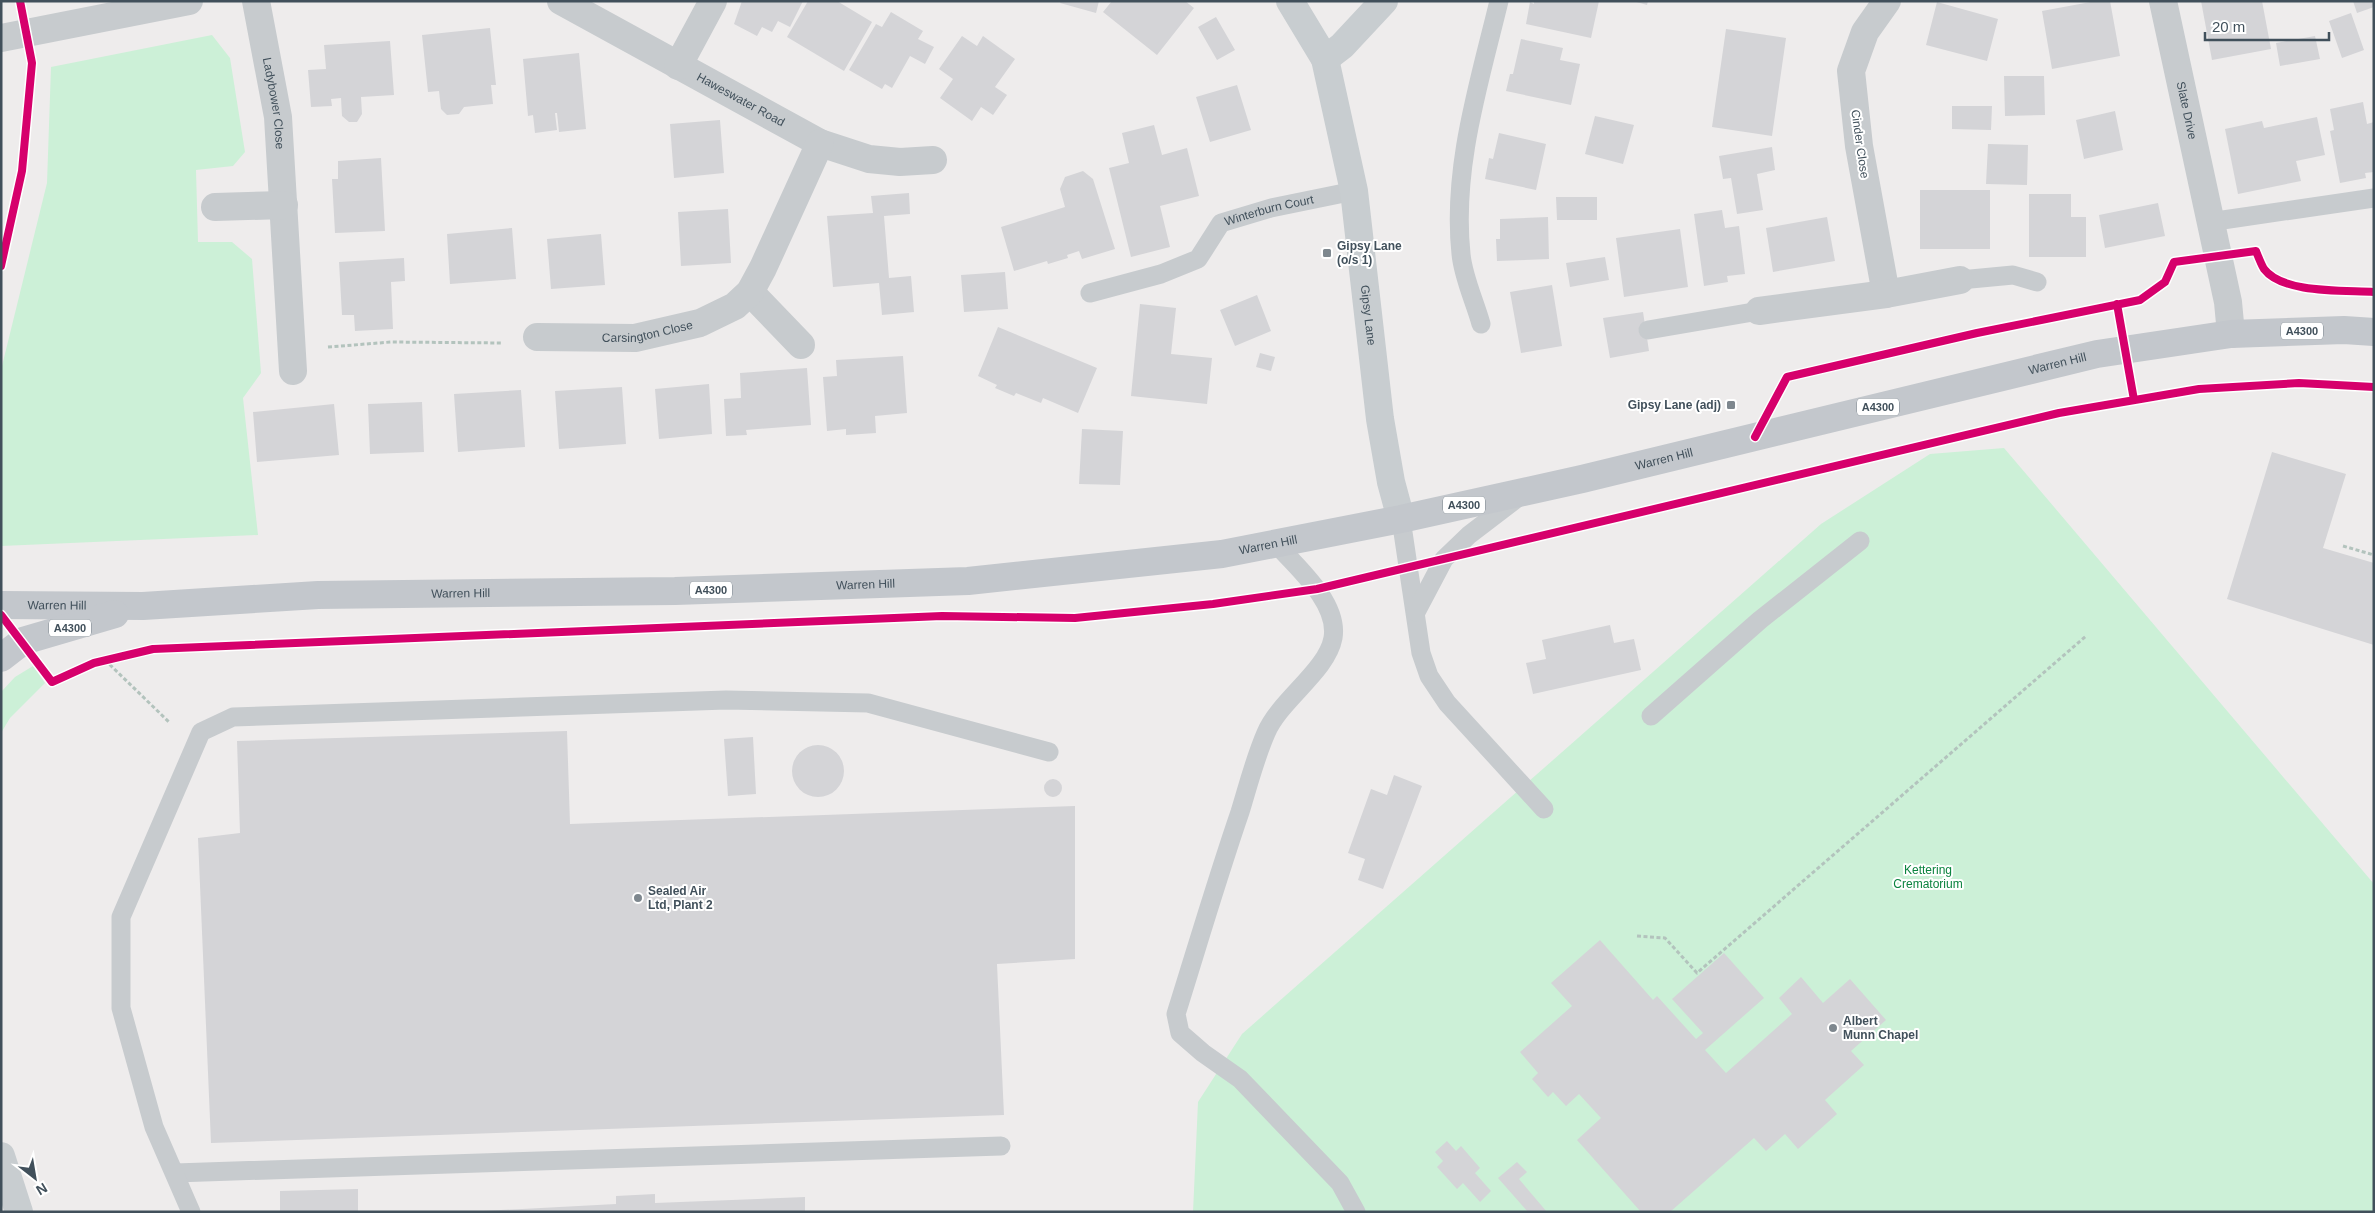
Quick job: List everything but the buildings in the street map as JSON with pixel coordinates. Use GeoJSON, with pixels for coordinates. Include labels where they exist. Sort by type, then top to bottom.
{"type":"FeatureCollection","features":[{"type":"Feature","properties":{"kind":"main road","name":"Gipsy Lane"},"geometry":{"type":"LineString","coordinates":[[1290,1],[1325,59],[1354,191],[1380,419],[1391,482],[1401,518]]}},
{"type":"Feature","properties":{"kind":"main road"},"geometry":{"type":"LineString","coordinates":[[1325,59],[1342,46],[1384,1]]}},
{"type":"Feature","properties":{"kind":"main road","name":"Warren Hill"},"geometry":{"type":"LineString","coordinates":[[1,605],[143,606],[318,595],[675,591],[968,580],[1222,554],[1526,491],[2097,354],[2231,334],[2344,330],[2374,332]]}},
{"type":"Feature","properties":{"kind":"main road","name":"Warren Hill"},"geometry":{"type":"LineString","coordinates":[[1,658],[23,641],[143,606]]}},
{"type":"Feature","properties":{"kind":"main road"},"geometry":{"type":"LineString","coordinates":[[1,1156],[19,1212]]}},
{"type":"Feature","properties":{"kind":"street"},"geometry":{"type":"LineString","coordinates":[[1,38],[93,10],[189,1]]}},
{"type":"Feature","properties":{"kind":"street","name":"Ladybower Close"},"geometry":{"type":"LineString","coordinates":[[256,1],[278,117],[292,360]]}},
{"type":"Feature","properties":{"kind":"street","name":"Haweswater Road"},"geometry":{"type":"LineString","coordinates":[[561,1],[820,143],[869,158],[900,162],[933,160]]}},
{"type":"Feature","properties":{"kind":"street"},"geometry":{"type":"LineString","coordinates":[[678,66],[713,1]]}},
{"type":"Feature","properties":{"kind":"street","name":"Cinder Close"},"geometry":{"type":"LineString","coordinates":[[1886,294],[1859,146],[1851,71],[1865,32],[1887,1]]}},
{"type":"Feature","properties":{"kind":"street","name":"Slate Drive"},"geometry":{"type":"LineString","coordinates":[[2163,1],[2209,222],[2228,302],[2231,334]]}},
{"type":"Feature","properties":{"kind":"street","name":"Carsington Close"},"geometry":{"type":"LineString","coordinates":[[537,338],[635,338],[700,323],[735,306],[750,292],[763,268],[820,143]]}},
{"type":"Feature","properties":{"kind":"street"},"geometry":{"type":"LineString","coordinates":[[215,207],[284,205]]}},
{"type":"Feature","properties":{"kind":"street"},"geometry":{"type":"LineString","coordinates":[[1759,312],[1886,294],[1960,280]]}},
{"type":"Feature","properties":{"kind":"street"},"geometry":{"type":"LineString","coordinates":[[750,292],[801,345]]}},
{"type":"Feature","properties":{"kind":"lane"},"geometry":{"type":"LineString","coordinates":[[1481,324],[1461,256],[1459,190],[1471,117],[1499,1]]}},
{"type":"Feature","properties":{"kind":"lane","name":"Winterburn Court"},"geometry":{"type":"LineString","coordinates":[[1090,293],[1161,274],[1198,259],[1222,223],[1270,208],[1354,191]]}},
{"type":"Feature","properties":{"kind":"lane"},"geometry":{"type":"LineString","coordinates":[[2209,222],[2374,198]]}},
{"type":"Feature","properties":{"kind":"lane"},"geometry":{"type":"LineString","coordinates":[[1960,280],[2013,275],[2037,282]]}},
{"type":"Feature","properties":{"kind":"lane"},"geometry":{"type":"LineString","coordinates":[[1648,330],[1759,312]]}},
{"type":"Feature","properties":{"kind":"lane"},"geometry":{"type":"LineString","coordinates":[[1416,612],[1444,558],[1469,535],[1526,491]]}},
{"type":"Feature","properties":{"kind":"lane"},"geometry":{"type":"LineString","coordinates":[[1401,518],[1421,653],[1429,676],[1447,703],[1544,809]]}},
{"type":"Feature","properties":{"kind":"lane"},"geometry":{"type":"LineString","coordinates":[[1651,716],[1760,620],[1860,541]]}},
{"type":"Feature","properties":{"kind":"lane"},"geometry":{"type":"LineString","coordinates":[[1276,544],[1317,589],[1330,611],[1333,637],[1321,663],[1293,693],[1266,731],[1176,1014],[1180,1033],[1203,1053],[1240,1079],[1340,1183],[1356,1212]]}},
{"type":"Feature","properties":{"kind":"lane"},"geometry":{"type":"LineString","coordinates":[[191,1212],[176,1173],[154,1127],[121,1008],[121,917],[200,732],[233,718],[726,700],[868,703],[1049,752]]}},
{"type":"Feature","properties":{"kind":"lane"},"geometry":{"type":"LineString","coordinates":[[176,1173],[1001,1146]]}},
{"type":"Feature","properties":{"kind":"path"},"geometry":{"type":"LineString","coordinates":[[292,360],[391,342],[513,344],[537,338]]}},
{"type":"Feature","properties":{"kind":"path"},"geometry":{"type":"LineString","coordinates":[[2344,546],[2374,555]]}},
{"type":"Feature","properties":{"kind":"path"},"geometry":{"type":"LineString","coordinates":[[1637,936],[1665,938],[1697,973],[2086,636]]}},
{"type":"Feature","properties":{"kind":"path"},"geometry":{"type":"LineString","coordinates":[[94,663],[115,658]]}},
{"type":"Feature","properties":{"kind":"path"},"geometry":{"type":"LineString","coordinates":[[105,660],[194,746]]}},
{"type":"Feature","properties":{"kind":"green space"},"geometry":{"type":"Polygon","coordinates":[[[212,35],[230,58],[245,152],[233,166],[196,170],[198,242],[232,242],[252,259],[261,373],[243,398],[258,535],[1,546],[1,370],[47,183],[51,67],[212,35]]]}},
{"type":"Feature","properties":{"kind":"green space","name":"Kettering Crematorium"},"geometry":{"type":"Polygon","coordinates":[[[2004,448],[2374,884],[2374,1212],[1193,1212],[1198,1102],[1242,1034],[1821,524],[1930,454],[2004,448]]]}},
{"type":"Feature","properties":{"kind":"green space"},"geometry":{"type":"Polygon","coordinates":[[[33,666],[45,683],[10,718],[1,733],[1,692],[15,677],[33,666]]]}},
{"type":"Feature","properties":{"kind":"cycle path"},"geometry":{"type":"LineString","coordinates":[[1,266],[22,171],[32,63],[20,1]]}},
{"type":"Feature","properties":{"kind":"cycle path"},"geometry":{"type":"LineString","coordinates":[[1755,437],[1787,377],[1977,333],[2140,300],[2165,282],[2174,262],[2256,251],[2264,269],[2273,277],[2285,283],[2315,289],[2374,292]]}},
{"type":"Feature","properties":{"kind":"cycle path"},"geometry":{"type":"LineString","coordinates":[[2117,304],[2134,400]]}},
{"type":"Feature","properties":{"kind":"cycle path"},"geometry":{"type":"LineString","coordinates":[[1,615],[52,682],[94,663],[153,649],[942,616],[1075,618],[1213,604],[1317,589],[2059,413],[2199,389],[2299,383],[2374,387]]}},
{"type":"Feature","properties":{"kind":"place","name":"Gipsy Lane (o/s 1)"},"geometry":{"type":"Point","coordinates":[1327,253]}},
{"type":"Feature","properties":{"kind":"place","name":"Gipsy Lane (adj)"},"geometry":{"type":"Point","coordinates":[1731,405]}},
{"type":"Feature","properties":{"kind":"place","name":"Sealed Air Ltd, Plant 2"},"geometry":{"type":"Point","coordinates":[638,898]}},
{"type":"Feature","properties":{"kind":"place","name":"Albert Munn Chapel"},"geometry":{"type":"Point","coordinates":[1833,1028]}}]}
